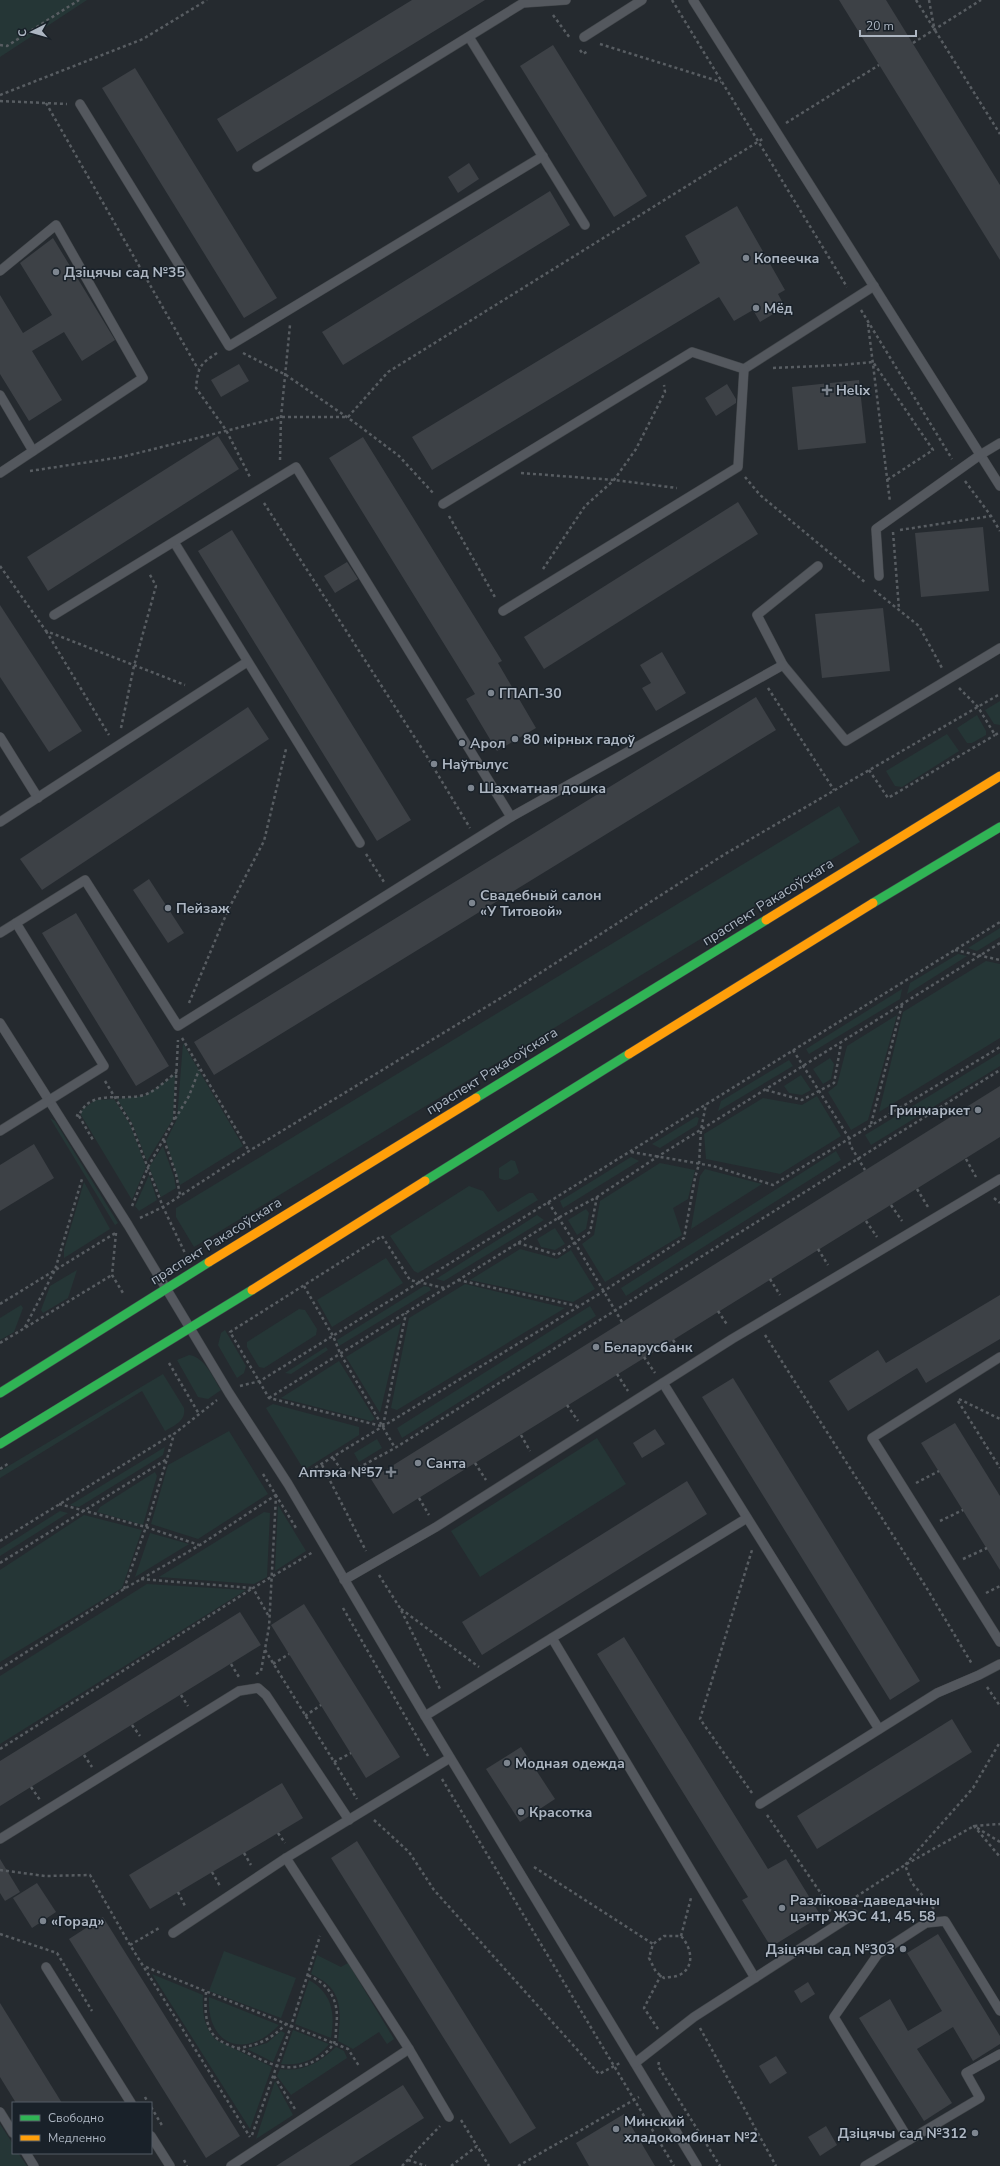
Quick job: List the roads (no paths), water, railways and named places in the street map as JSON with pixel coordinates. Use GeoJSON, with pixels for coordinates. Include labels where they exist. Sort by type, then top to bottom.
{"type":"FeatureCollection","features":[{"type":"Feature","properties":{"kind":"main road","name":"праспект Ракасоўскага"},"geometry":{"type":"LineString","coordinates":[[0,1393],[166,1288],[1000,776]]}},
{"type":"Feature","properties":{"kind":"main road"},"geometry":{"type":"LineString","coordinates":[[0,1444],[338,1237],[548,1104],[1000,827]]}},
{"type":"Feature","properties":{"kind":"lane"},"geometry":{"type":"LineString","coordinates":[[257,167],[523,3],[543,3],[566,0]]}},
{"type":"Feature","properties":{"kind":"lane"},"geometry":{"type":"LineString","coordinates":[[584,37],[642,0]]}},
{"type":"Feature","properties":{"kind":"lane"},"geometry":{"type":"LineString","coordinates":[[693,0],[1000,486]]}},
{"type":"Feature","properties":{"kind":"lane"},"geometry":{"type":"LineString","coordinates":[[469,37],[585,225]]}},
{"type":"Feature","properties":{"kind":"lane"},"geometry":{"type":"LineString","coordinates":[[80,104],[228,346],[543,156]]}},
{"type":"Feature","properties":{"kind":"lane"},"geometry":{"type":"LineString","coordinates":[[0,271],[56,225],[143,378],[0,473]]}},
{"type":"Feature","properties":{"kind":"lane"},"geometry":{"type":"LineString","coordinates":[[744,369],[874,286]]}},
{"type":"Feature","properties":{"kind":"lane"},"geometry":{"type":"LineString","coordinates":[[443,504],[692,352],[744,369]]}},
{"type":"Feature","properties":{"kind":"lane"},"geometry":{"type":"LineString","coordinates":[[503,611],[738,467],[744,369]]}},
{"type":"Feature","properties":{"kind":"lane"},"geometry":{"type":"LineString","coordinates":[[0,395],[33,451]]}},
{"type":"Feature","properties":{"kind":"lane"},"geometry":{"type":"LineString","coordinates":[[879,576],[876,528],[980,455],[1000,443]]}},
{"type":"Feature","properties":{"kind":"lane"},"geometry":{"type":"LineString","coordinates":[[54,615],[296,466],[511,817]]}},
{"type":"Feature","properties":{"kind":"lane"},"geometry":{"type":"LineString","coordinates":[[174,542],[291,734],[360,843]]}},
{"type":"Feature","properties":{"kind":"lane"},"geometry":{"type":"LineString","coordinates":[[818,566],[757,615],[783,665],[846,741],[948,678],[1000,648]]}},
{"type":"Feature","properties":{"kind":"lane"},"geometry":{"type":"LineString","coordinates":[[0,822],[117,748],[247,662]]}},
{"type":"Feature","properties":{"kind":"lane"},"geometry":{"type":"LineString","coordinates":[[0,934],[85,880],[178,1026],[511,817],[783,665]]}},
{"type":"Feature","properties":{"kind":"lane"},"geometry":{"type":"LineString","coordinates":[[0,737],[38,798]]}},
{"type":"Feature","properties":{"kind":"lane"},"geometry":{"type":"LineString","coordinates":[[0,1131],[104,1066],[16,923]]}},
{"type":"Feature","properties":{"kind":"lane"},"geometry":{"type":"LineString","coordinates":[[0,1023],[54,1098],[189,1328],[288,1484],[450,1758],[697,2166]]}},
{"type":"Feature","properties":{"kind":"lane"},"geometry":{"type":"LineString","coordinates":[[344,1580],[436,1527],[660,1380],[758,1324],[1000,1179]]}},
{"type":"Feature","properties":{"kind":"lane"},"geometry":{"type":"LineString","coordinates":[[1000,1356],[872,1438],[1000,1642]]}},
{"type":"Feature","properties":{"kind":"lane"},"geometry":{"type":"LineString","coordinates":[[660,1380],[879,1729]]}},
{"type":"Feature","properties":{"kind":"lane"},"geometry":{"type":"LineString","coordinates":[[425,1716],[746,1518]]}},
{"type":"Feature","properties":{"kind":"lane"},"geometry":{"type":"LineString","coordinates":[[552,1638],[696,1876],[755,1978]]}},
{"type":"Feature","properties":{"kind":"lane"},"geometry":{"type":"LineString","coordinates":[[760,1804],[937,1693],[979,1675],[1000,1664]]}},
{"type":"Feature","properties":{"kind":"lane"},"geometry":{"type":"LineString","coordinates":[[0,1839],[240,1691],[258,1688],[266,1695],[348,1820]]}},
{"type":"Feature","properties":{"kind":"lane"},"geometry":{"type":"LineString","coordinates":[[172,1933],[286,1858],[450,1758]]}},
{"type":"Feature","properties":{"kind":"lane"},"geometry":{"type":"LineString","coordinates":[[286,1858],[325,1921],[409,2049],[449,2117]]}},
{"type":"Feature","properties":{"kind":"lane"},"geometry":{"type":"LineString","coordinates":[[633,2060],[663,2041],[694,2017],[854,1914]]}},
{"type":"Feature","properties":{"kind":"lane"},"geometry":{"type":"LineString","coordinates":[[909,2140],[834,2017],[878,1954],[926,1923],[945,1921],[1000,2011]]}},
{"type":"Feature","properties":{"kind":"lane"},"geometry":{"type":"LineString","coordinates":[[46,1967],[130,2102]]}},
{"type":"Feature","properties":{"kind":"lane"},"geometry":{"type":"LineString","coordinates":[[231,2166],[409,2049]]}},
{"type":"Feature","properties":{"kind":"lane"},"geometry":{"type":"LineString","coordinates":[[865,2166],[980,2098],[966,2073],[1000,2054]]}},
{"type":"Feature","properties":{"kind":"lane"},"geometry":{"type":"LineString","coordinates":[[0,2112],[12,2131]]}},
{"type":"Feature","properties":{"kind":"lane"},"geometry":{"type":"LineString","coordinates":[[152,2138],[170,2166]]}},
{"type":"Feature","properties":{"kind":"lane"},"geometry":{"type":"LineString","coordinates":[[27,2154],[34,2166]]}},
{"type":"Feature","properties":{"kind":"place","name":"Копеечка"},"geometry":{"type":"Point","coordinates":[746,258]}},
{"type":"Feature","properties":{"kind":"place","name":"Дзіцячы сад №35"},"geometry":{"type":"Point","coordinates":[56,272]}},
{"type":"Feature","properties":{"kind":"place","name":"Мёд"},"geometry":{"type":"Point","coordinates":[756,308]}},
{"type":"Feature","properties":{"kind":"place","name":"Helix"},"geometry":{"type":"Point","coordinates":[827,390]}},
{"type":"Feature","properties":{"kind":"place","name":"ГПАП-30"},"geometry":{"type":"Point","coordinates":[491,693]}},
{"type":"Feature","properties":{"kind":"place","name":"80 мірных гадоў"},"geometry":{"type":"Point","coordinates":[515,739]}},
{"type":"Feature","properties":{"kind":"place","name":"Арол"},"geometry":{"type":"Point","coordinates":[462,743]}},
{"type":"Feature","properties":{"kind":"place","name":"Наўтылус"},"geometry":{"type":"Point","coordinates":[434,764]}},
{"type":"Feature","properties":{"kind":"place","name":"Шахматная дошка"},"geometry":{"type":"Point","coordinates":[471,788]}},
{"type":"Feature","properties":{"kind":"place","name":"Свадебный салон «У Титовой»"},"geometry":{"type":"Point","coordinates":[472,903]}},
{"type":"Feature","properties":{"kind":"place","name":"Пейзаж"},"geometry":{"type":"Point","coordinates":[168,908]}},
{"type":"Feature","properties":{"kind":"place","name":"Гринмаркет"},"geometry":{"type":"Point","coordinates":[978,1110]}},
{"type":"Feature","properties":{"kind":"place","name":"Беларусбанк"},"geometry":{"type":"Point","coordinates":[596,1347]}},
{"type":"Feature","properties":{"kind":"place","name":"Санта"},"geometry":{"type":"Point","coordinates":[418,1463]}},
{"type":"Feature","properties":{"kind":"place","name":"Аптэка №57"},"geometry":{"type":"Point","coordinates":[391,1472]}},
{"type":"Feature","properties":{"kind":"place","name":"Модная одежда"},"geometry":{"type":"Point","coordinates":[507,1763]}},
{"type":"Feature","properties":{"kind":"place","name":"Красотка"},"geometry":{"type":"Point","coordinates":[521,1812]}},
{"type":"Feature","properties":{"kind":"place","name":"Разлікова-даведачны цэнтр ЖЭС 41, 45, 58"},"geometry":{"type":"Point","coordinates":[782,1908]}},
{"type":"Feature","properties":{"kind":"place","name":"«Горад»"},"geometry":{"type":"Point","coordinates":[43,1921]}},
{"type":"Feature","properties":{"kind":"place","name":"Дзіцячы сад №303"},"geometry":{"type":"Point","coordinates":[903,1949]}},
{"type":"Feature","properties":{"kind":"place","name":"Минский хладокомбинат №2"},"geometry":{"type":"Point","coordinates":[616,2129]}},
{"type":"Feature","properties":{"kind":"place","name":"Дзіцячы сад №312"},"geometry":{"type":"Point","coordinates":[975,2133]}}]}
